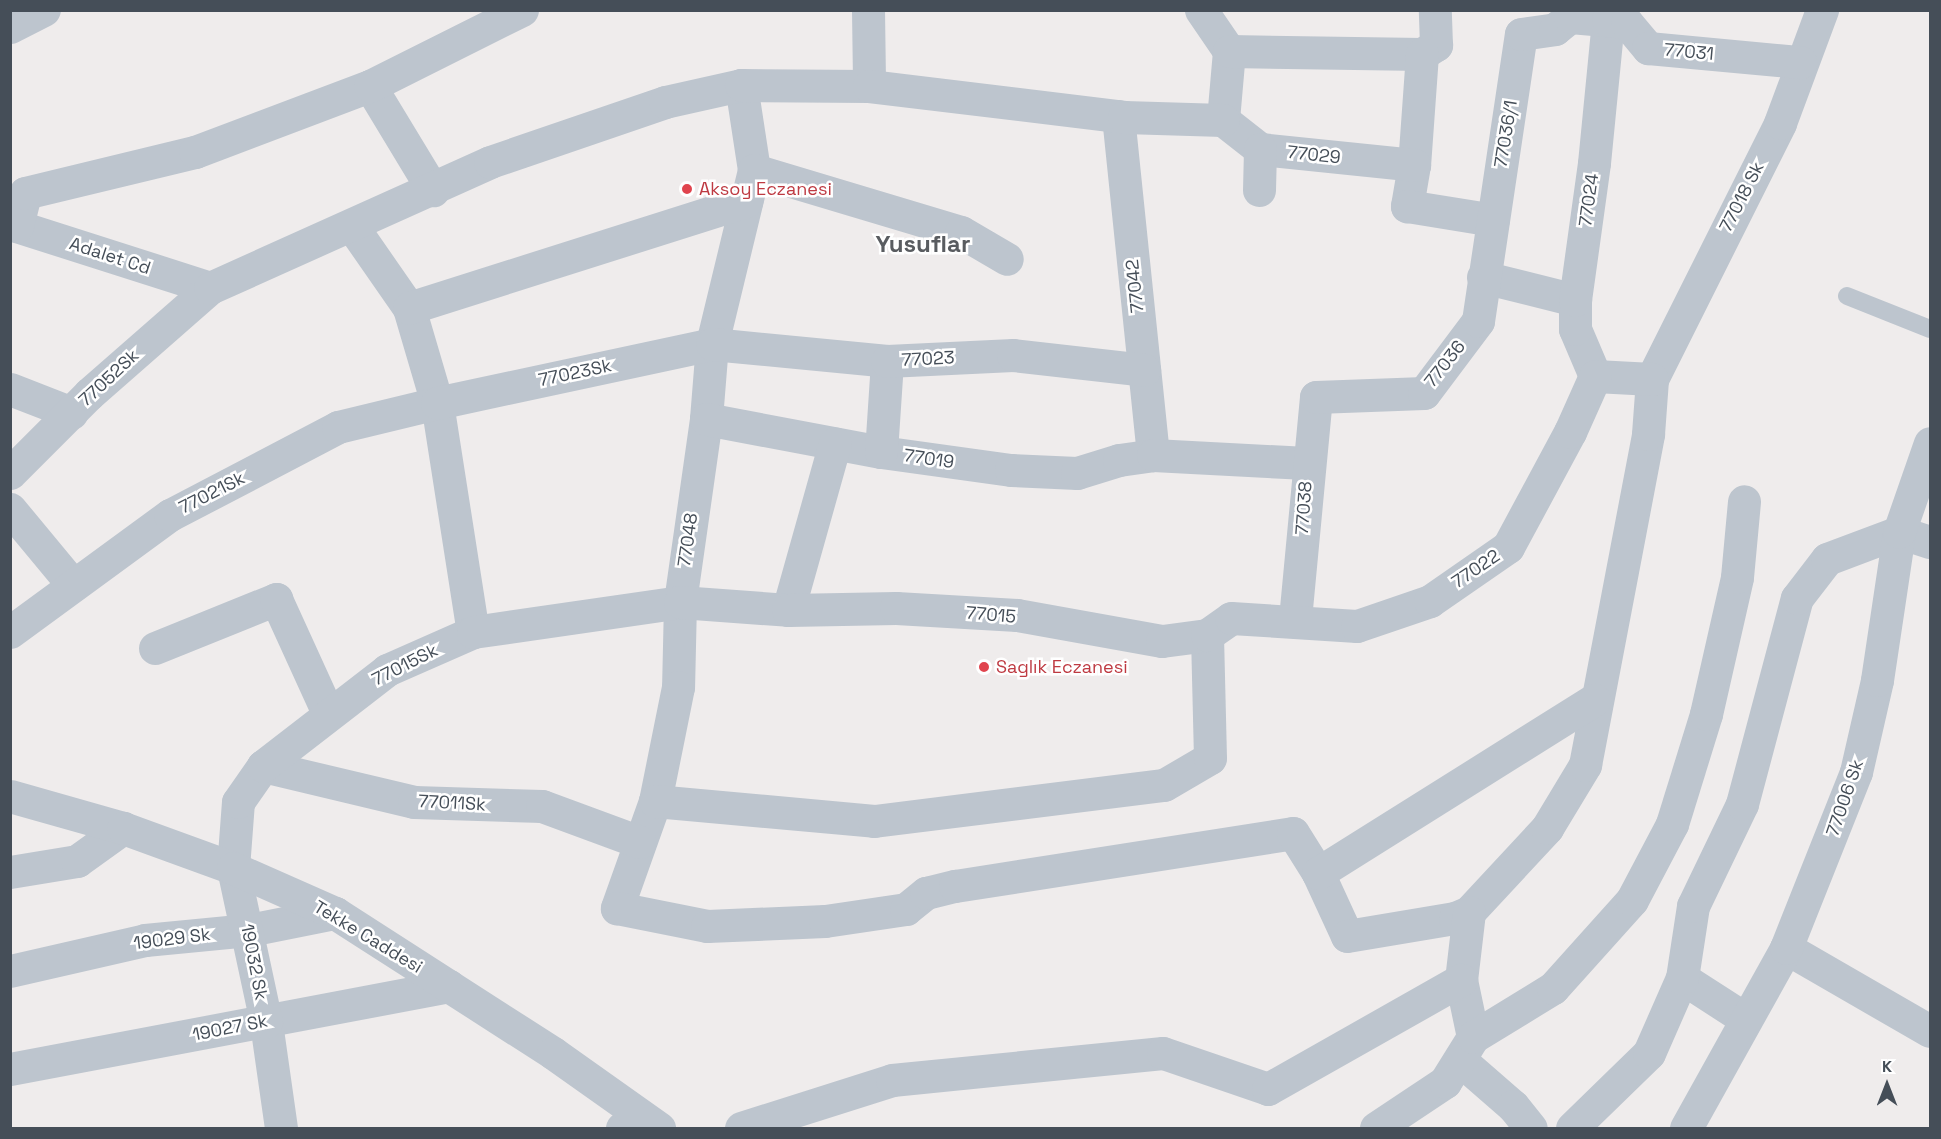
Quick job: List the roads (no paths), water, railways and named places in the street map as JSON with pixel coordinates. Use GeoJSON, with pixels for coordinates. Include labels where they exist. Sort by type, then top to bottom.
{"type":"FeatureCollection","features":[{"type":"Feature","properties":{"kind":"street"},"geometry":{"type":"LineString","coordinates":[[10,27],[44,10]]}},
{"type":"Feature","properties":{"kind":"street"},"geometry":{"type":"LineString","coordinates":[[14,225],[25,193],[195,152],[370,86],[522,10]]}},
{"type":"Feature","properties":{"kind":"street"},"geometry":{"type":"LineString","coordinates":[[868,10],[869,86]]}},
{"type":"Feature","properties":{"kind":"street"},"geometry":{"type":"LineString","coordinates":[[1201,10],[1229,51],[1223,120],[1260,149],[1259,190]]}},
{"type":"Feature","properties":{"kind":"street"},"geometry":{"type":"LineString","coordinates":[[1435,10],[1407,206],[1492,227]]}},
{"type":"Feature","properties":{"kind":"street","name":"77018 Sk"},"geometry":{"type":"LineString","coordinates":[[1652,379],[1780,123],[1800,62],[1822,10]]}},
{"type":"Feature","properties":{"kind":"street"},"geometry":{"type":"LineString","coordinates":[[1570,14],[1621,18]]}},
{"type":"Feature","properties":{"kind":"street","name":"77036/1"},"geometry":{"type":"LineString","coordinates":[[1492,227],[1521,34],[1555,29],[1570,14]]}},
{"type":"Feature","properties":{"kind":"street","name":"77031"},"geometry":{"type":"LineString","coordinates":[[1621,18],[1648,48],[1800,62]]}},
{"type":"Feature","properties":{"kind":"street","name":"77024"},"geometry":{"type":"LineString","coordinates":[[1595,376],[1575,330],[1575,300],[1621,18]]}},
{"type":"Feature","properties":{"kind":"street"},"geometry":{"type":"LineString","coordinates":[[1229,51],[1429,50]]}},
{"type":"Feature","properties":{"kind":"street"},"geometry":{"type":"LineString","coordinates":[[741,85],[754,170],[961,232],[1006,259]]}},
{"type":"Feature","properties":{"kind":"street","name":"77052Sk"},"geometry":{"type":"LineString","coordinates":[[10,472],[210,288],[433,190],[490,162],[665,102],[741,85],[869,86],[1118,116],[1223,120]]}},
{"type":"Feature","properties":{"kind":"street"},"geometry":{"type":"LineString","coordinates":[[370,86],[433,190]]}},
{"type":"Feature","properties":{"kind":"street","name":"77042"},"geometry":{"type":"LineString","coordinates":[[1118,116],[1153,456]]}},
{"type":"Feature","properties":{"kind":"street","name":"77029"},"geometry":{"type":"LineString","coordinates":[[1260,149],[1414,165]]}},
{"type":"Feature","properties":{"kind":"street","name":"77048"},"geometry":{"type":"LineString","coordinates":[[754,170],[712,344],[706,420],[680,602],[678,687],[655,801],[617,908],[707,926],[825,921],[906,909],[926,893],[955,886],[1293,833],[1318,873]]}},
{"type":"Feature","properties":{"kind":"street"},"geometry":{"type":"LineString","coordinates":[[410,308],[746,201]]}},
{"type":"Feature","properties":{"kind":"street","name":"Adalet Cd"},"geometry":{"type":"LineString","coordinates":[[14,225],[210,288]]}},
{"type":"Feature","properties":{"kind":"street"},"geometry":{"type":"LineString","coordinates":[[352,226],[410,308],[437,403],[473,632]]}},
{"type":"Feature","properties":{"kind":"street","name":"77036"},"geometry":{"type":"LineString","coordinates":[[1316,397],[1424,393],[1478,321],[1482,277],[1492,227]]}},
{"type":"Feature","properties":{"kind":"street"},"geometry":{"type":"LineString","coordinates":[[1482,277],[1575,300]]}},
{"type":"Feature","properties":{"kind":"street","name":"77023"},"geometry":{"type":"LineString","coordinates":[[712,344],[887,361],[1014,355],[1144,370]]}},
{"type":"Feature","properties":{"kind":"street","name":"77023Sk"},"geometry":{"type":"LineString","coordinates":[[437,403],[712,344]]}},
{"type":"Feature","properties":{"kind":"street"},"geometry":{"type":"LineString","coordinates":[[881,452],[887,361]]}},
{"type":"Feature","properties":{"kind":"street"},"geometry":{"type":"LineString","coordinates":[[1594,700],[1318,873],[1347,936],[1455,918],[1469,912],[1547,828],[1585,765],[1594,700],[1648,434],[1652,379],[1595,376]]}},
{"type":"Feature","properties":{"kind":"street","name":"77022"},"geometry":{"type":"LineString","coordinates":[[1295,619],[1362,624],[1430,600],[1508,547],[1570,432],[1595,376]]}},
{"type":"Feature","properties":{"kind":"street"},"geometry":{"type":"LineString","coordinates":[[10,389],[72,413]]}},
{"type":"Feature","properties":{"kind":"street","name":"77038"},"geometry":{"type":"LineString","coordinates":[[1295,619],[1307,463],[1316,397]]}},
{"type":"Feature","properties":{"kind":"street","name":"77021Sk"},"geometry":{"type":"LineString","coordinates":[[10,632],[170,515],[338,427],[437,403]]}},
{"type":"Feature","properties":{"kind":"street","name":"77019"},"geometry":{"type":"LineString","coordinates":[[706,420],[881,452],[1011,470],[1077,474],[1119,460],[1153,456],[1307,463]]}},
{"type":"Feature","properties":{"kind":"street","name":"77006 Sk"},"geometry":{"type":"LineString","coordinates":[[1686,1128],[1744,1018],[1786,948],[1856,772],[1877,680],[1899,532],[1930,442]]}},
{"type":"Feature","properties":{"kind":"street"},"geometry":{"type":"LineString","coordinates":[[788,610],[835,443]]}},
{"type":"Feature","properties":{"kind":"street"},"geometry":{"type":"LineString","coordinates":[[1376,1128],[1445,1082],[1467,1049],[1553,988],[1632,900],[1672,824],[1706,714],[1737,577],[1744,501]]}},
{"type":"Feature","properties":{"kind":"street"},"geometry":{"type":"LineString","coordinates":[[10,508],[73,585]]}},
{"type":"Feature","properties":{"kind":"street"},"geometry":{"type":"LineString","coordinates":[[1572,1128],[1649,1053],[1682,978],[1693,906],[1742,804],[1797,598],[1827,559],[1899,532],[1930,542]]}},
{"type":"Feature","properties":{"kind":"street"},"geometry":{"type":"LineString","coordinates":[[155,648],[276,599],[328,713]]}},
{"type":"Feature","properties":{"kind":"street","name":"77015"},"geometry":{"type":"LineString","coordinates":[[680,602],[788,610],[896,608],[1017,615],[1162,641],[1207,635],[1231,618],[1295,619]]}},
{"type":"Feature","properties":{"kind":"street","name":"77015Sk"},"geometry":{"type":"LineString","coordinates":[[233,868],[238,802],[263,766],[328,713],[387,670],[473,632],[680,602]]}},
{"type":"Feature","properties":{"kind":"street"},"geometry":{"type":"LineString","coordinates":[[655,801],[874,821],[1164,785],[1210,758],[1207,635]]}},
{"type":"Feature","properties":{"kind":"street","name":"77011Sk"},"geometry":{"type":"LineString","coordinates":[[263,766],[414,802],[542,806],[640,842]]}},
{"type":"Feature","properties":{"kind":"street","name":"Tekke Caddesi"},"geometry":{"type":"LineString","coordinates":[[10,796],[123,828],[233,868],[334,913],[554,1053],[644,1128]]}},
{"type":"Feature","properties":{"kind":"street"},"geometry":{"type":"LineString","coordinates":[[10,872],[77,861],[123,828]]}},
{"type":"Feature","properties":{"kind":"street","name":"19032 Sk"},"geometry":{"type":"LineString","coordinates":[[233,868],[249,930],[266,1022],[281,1128]]}},
{"type":"Feature","properties":{"kind":"street"},"geometry":{"type":"LineString","coordinates":[[1469,912],[1461,980],[1467,1049],[1531,1128]]}},
{"type":"Feature","properties":{"kind":"street","name":"19029 Sk"},"geometry":{"type":"LineString","coordinates":[[10,971],[145,940],[249,930],[334,913]]}},
{"type":"Feature","properties":{"kind":"street"},"geometry":{"type":"LineString","coordinates":[[1786,948],[1930,1031]]}},
{"type":"Feature","properties":{"kind":"street"},"geometry":{"type":"LineString","coordinates":[[1682,978],[1744,1018]]}},
{"type":"Feature","properties":{"kind":"street"},"geometry":{"type":"LineString","coordinates":[[741,1128],[892,1080],[1163,1053],[1268,1089],[1461,980]]}},
{"type":"Feature","properties":{"kind":"street","name":"19027 Sk"},"geometry":{"type":"LineString","coordinates":[[10,1069],[449,986]]}},
{"type":"Feature","properties":{"kind":"lane"},"geometry":{"type":"LineString","coordinates":[[1847,296],[1930,329]]}},
{"type":"Feature","properties":{"kind":"place","name":"Aksoy Eczanesi"},"geometry":{"type":"Point","coordinates":[687,189]}},
{"type":"Feature","properties":{"kind":"place","name":"Saglık Eczanesi"},"geometry":{"type":"Point","coordinates":[984,667]}},
{"type":"Feature","properties":{"kind":"district","name":"Yusuflar"},"geometry":{"type":"Point","coordinates":[923,244]}}]}
